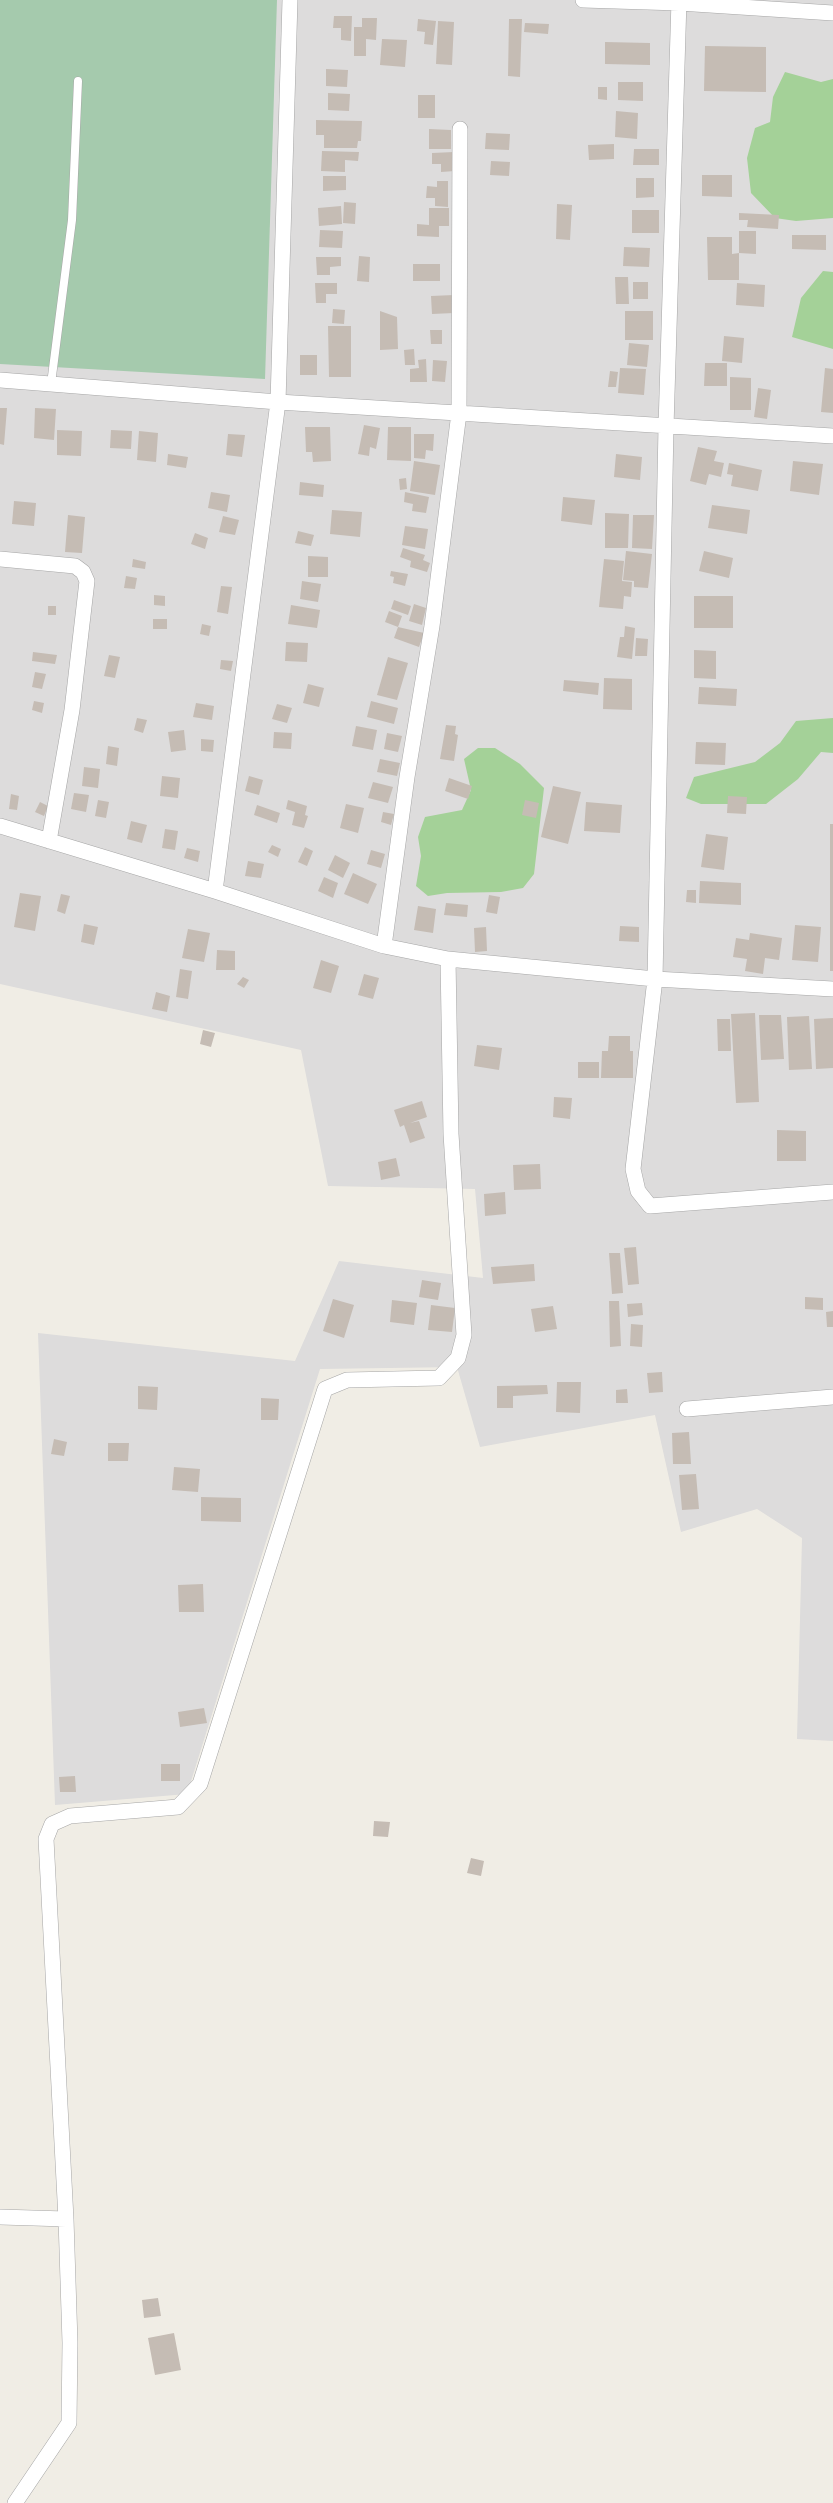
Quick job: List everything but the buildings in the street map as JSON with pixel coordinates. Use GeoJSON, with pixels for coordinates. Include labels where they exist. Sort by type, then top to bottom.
{"type":"FeatureCollection","features":[{"type":"Feature","properties":{"kind":"street"},"geometry":{"type":"LineString","coordinates":[[215,891],[278,402],[290,0]]}},
{"type":"Feature","properties":{"kind":"street"},"geometry":{"type":"LineString","coordinates":[[583,0],[679,1],[833,13]]}},
{"type":"Feature","properties":{"kind":"street"},"geometry":{"type":"LineString","coordinates":[[679,1],[666,427],[655,979],[633,1169],[638,1191],[650,1206],[833,1192]]}},
{"type":"Feature","properties":{"kind":"street"},"geometry":{"type":"LineString","coordinates":[[384,946],[407,777],[432,626],[459,413],[460,129]]}},
{"type":"Feature","properties":{"kind":"street"},"geometry":{"type":"LineString","coordinates":[[0,380],[278,402],[833,436]]}},
{"type":"Feature","properties":{"kind":"street"},"geometry":{"type":"LineString","coordinates":[[0,559],[75,566],[83,572],[87,581],[72,710],[49,841]]}},
{"type":"Feature","properties":{"kind":"street"},"geometry":{"type":"LineString","coordinates":[[0,826],[215,891],[384,946],[448,959],[655,979],[833,989]]}},
{"type":"Feature","properties":{"kind":"street"},"geometry":{"type":"LineString","coordinates":[[15,2503],[69,2422],[70,2343],[66,2219],[46,1839],[52,1824],[70,1816],[178,1807],[200,1784],[325,1389],[347,1380],[439,1378],[458,1358],[464,1335],[451,1134],[448,959]]}},
{"type":"Feature","properties":{"kind":"street"},"geometry":{"type":"LineString","coordinates":[[687,1409],[833,1397]]}},
{"type":"Feature","properties":{"kind":"street"},"geometry":{"type":"LineString","coordinates":[[0,2217],[66,2219]]}},
{"type":"Feature","properties":{"kind":"lane"},"geometry":{"type":"LineString","coordinates":[[51,384],[72,220],[78,81]]}},
{"type":"Feature","properties":{"kind":"shaded area"},"geometry":{"type":"Polygon","coordinates":[[[0,0],[833,0],[833,1741],[797,1739],[802,1538],[757,1509],[681,1532],[655,1415],[480,1447],[457,1367],[320,1369],[187,1794],[55,1805],[38,1333],[295,1361],[339,1261],[483,1278],[475,1189],[328,1186],[301,1050],[0,984],[0,0]]]}},
{"type":"Feature","properties":{"kind":"green space"},"geometry":{"type":"Polygon","coordinates":[[[0,0],[277,0],[265,379],[0,364],[0,0]]]}},
{"type":"Feature","properties":{"kind":"green space"},"geometry":{"type":"Polygon","coordinates":[[[785,72],[821,82],[833,79],[833,218],[796,221],[775,218],[751,193],[747,158],[755,128],[770,122],[773,97],[785,72]]]}},
{"type":"Feature","properties":{"kind":"green space"},"geometry":{"type":"Polygon","coordinates":[[[823,271],[833,272],[833,349],[792,337],[801,298],[823,271]]]}},
{"type":"Feature","properties":{"kind":"green space"},"geometry":{"type":"Polygon","coordinates":[[[833,718],[833,753],[821,752],[798,779],[766,804],[701,804],[686,798],[694,777],[755,762],[780,743],[796,721],[833,718]]]}},
{"type":"Feature","properties":{"kind":"green space"},"geometry":{"type":"Polygon","coordinates":[[[478,748],[495,748],[520,764],[544,788],[534,874],[523,888],[501,892],[447,893],[428,896],[416,886],[421,856],[418,837],[425,817],[462,810],[471,790],[464,759],[478,748]]]}}]}
